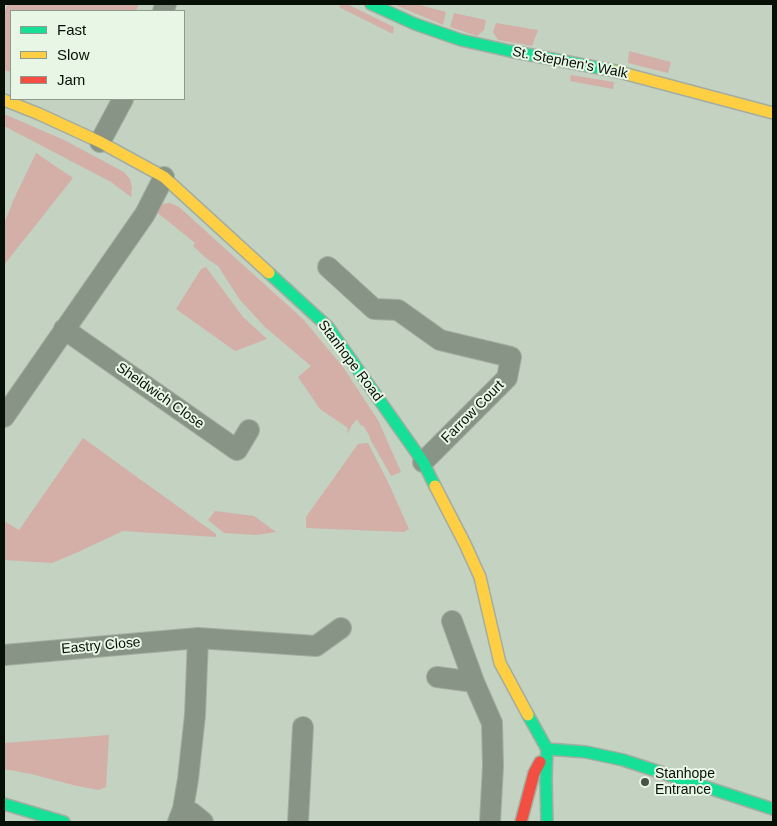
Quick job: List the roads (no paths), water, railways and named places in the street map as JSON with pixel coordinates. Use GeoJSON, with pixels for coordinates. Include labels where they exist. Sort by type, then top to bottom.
{"type":"FeatureCollection","features":[{"type":"Feature","properties":{"kind":"street","name":"St. Stephen's Walk"},"geometry":{"type":"LineString","coordinates":[[371,4],[415,24],[461,40],[625,73],[773,112]]}},
{"type":"Feature","properties":{"kind":"street","name":"Stanhope Road"},"geometry":{"type":"LineString","coordinates":[[4,100],[100,142],[164,177],[328,327],[423,462],[480,576],[500,663],[547,750]]}},
{"type":"Feature","properties":{"kind":"street"},"geometry":{"type":"LineString","coordinates":[[100,142],[122,100]]}},
{"type":"Feature","properties":{"kind":"street"},"geometry":{"type":"LineString","coordinates":[[4,417],[145,214],[164,177]]}},
{"type":"Feature","properties":{"kind":"street","name":"Farrow Court"},"geometry":{"type":"LineString","coordinates":[[328,267],[374,309],[398,310],[440,340],[511,357],[507,378],[423,462]]}},
{"type":"Feature","properties":{"kind":"street","name":"Sheldwich Close"},"geometry":{"type":"LineString","coordinates":[[64,329],[237,450],[249,430]]}},
{"type":"Feature","properties":{"kind":"street"},"geometry":{"type":"LineString","coordinates":[[452,621],[474,682],[492,724],[493,766],[490,822]]}},
{"type":"Feature","properties":{"kind":"street","name":"Eastry Close"},"geometry":{"type":"LineString","coordinates":[[4,655],[198,638],[316,646],[341,628]]}},
{"type":"Feature","properties":{"kind":"street"},"geometry":{"type":"LineString","coordinates":[[198,638],[188,779],[181,816],[192,813],[203,822]]}},
{"type":"Feature","properties":{"kind":"street"},"geometry":{"type":"LineString","coordinates":[[437,677],[474,682]]}},
{"type":"Feature","properties":{"kind":"street"},"geometry":{"type":"LineString","coordinates":[[298,822],[303,727]]}},
{"type":"Feature","properties":{"kind":"street"},"geometry":{"type":"LineString","coordinates":[[547,750],[586,752],[623,760],[773,809]]}},
{"type":"Feature","properties":{"kind":"street"},"geometry":{"type":"LineString","coordinates":[[521,822],[534,773],[547,750]]}},
{"type":"Feature","properties":{"kind":"street"},"geometry":{"type":"LineString","coordinates":[[547,750],[547,822]]}},
{"type":"Feature","properties":{"kind":"street"},"geometry":{"type":"LineString","coordinates":[[4,804],[64,822]]}},
{"type":"Feature","properties":{"kind":"place","name":"Stanhope Entrance"},"geometry":{"type":"Point","coordinates":[645,782]}}]}
